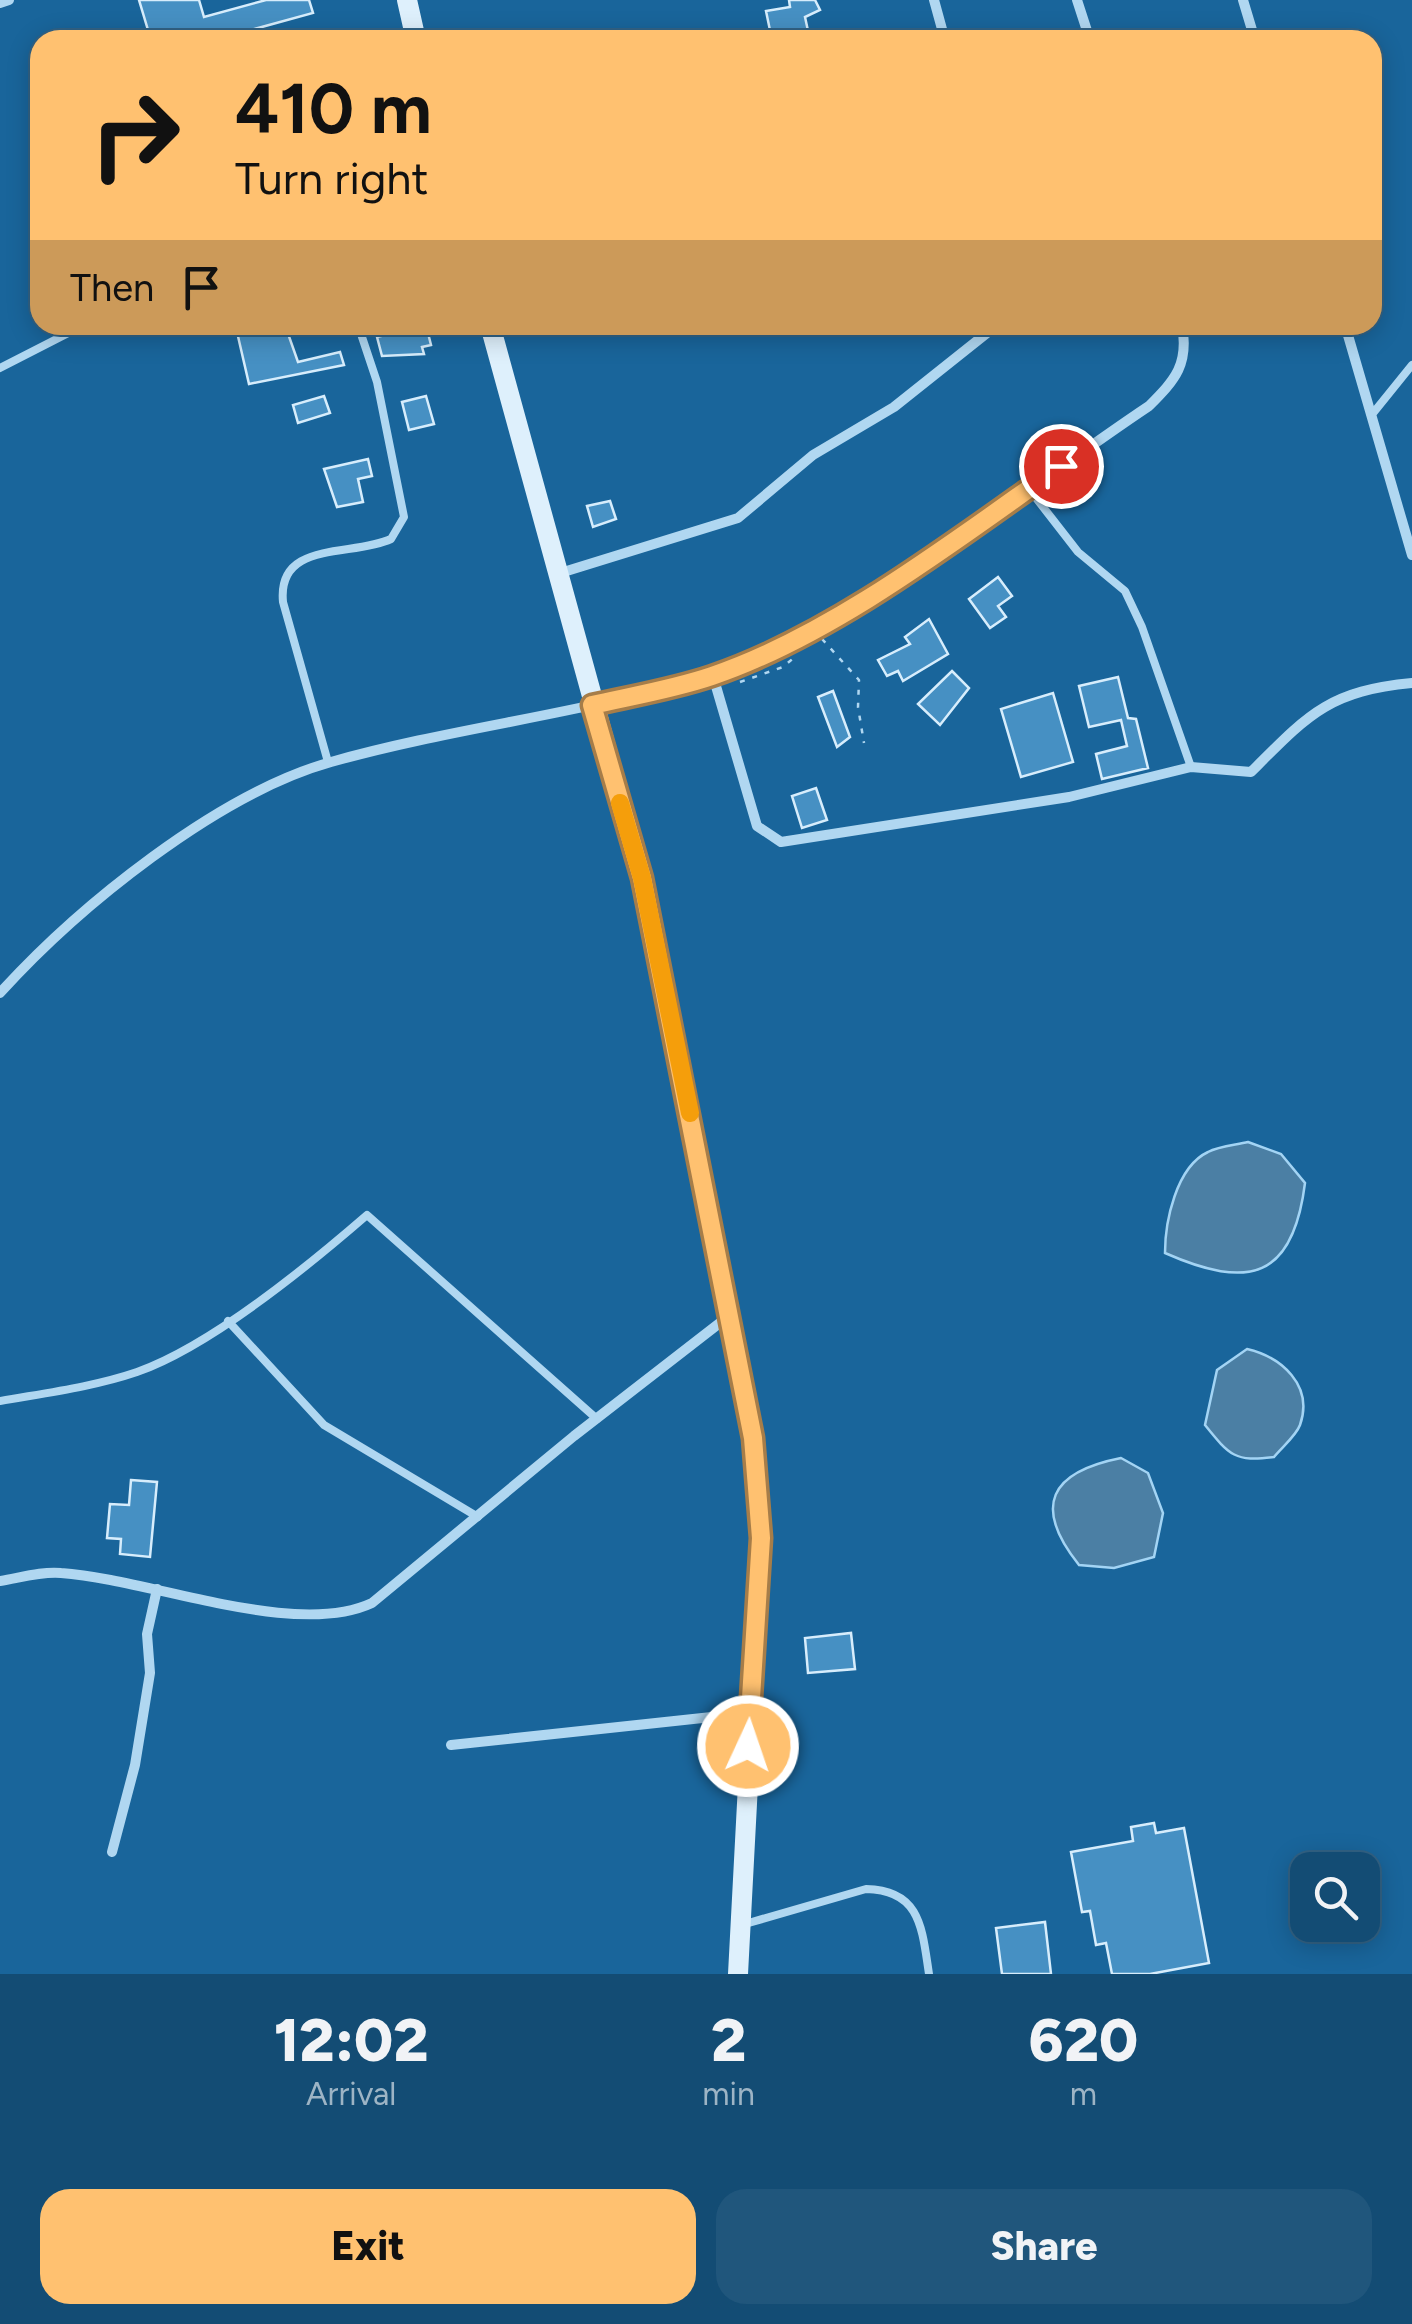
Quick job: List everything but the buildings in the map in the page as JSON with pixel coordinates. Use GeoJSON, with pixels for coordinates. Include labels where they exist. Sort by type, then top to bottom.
{"type":"FeatureCollection","features":[{"type":"Feature","properties":{"kind":"main road"},"geometry":{"type":"LineString","coordinates":[[406,0],[414,30]]}},
{"type":"Feature","properties":{"kind":"main road"},"geometry":{"type":"LineString","coordinates":[[493,335],[642,878],[732,1314],[753,1438],[760,1523],[738,1974]]}},
{"type":"Feature","properties":{"kind":"street"},"geometry":{"type":"LineString","coordinates":[[0,2],[9,0]]}},
{"type":"Feature","properties":{"kind":"street"},"geometry":{"type":"LineString","coordinates":[[934,0],[942,30]]}},
{"type":"Feature","properties":{"kind":"street"},"geometry":{"type":"LineString","coordinates":[[1077,0],[1087,30]]}},
{"type":"Feature","properties":{"kind":"street"},"geometry":{"type":"LineString","coordinates":[[1243,0],[1253,30]]}},
{"type":"Feature","properties":{"kind":"street"},"geometry":{"type":"LineString","coordinates":[[556,574],[738,518],[813,454],[894,407],[984,335]]}},
{"type":"Feature","properties":{"kind":"street"},"geometry":{"type":"LineString","coordinates":[[0,993],[46,942],[110,889],[218,816],[328,762],[713,676],[786,643],[898,579],[1150,406],[1178,377],[1184,361],[1183,335]]}},
{"type":"Feature","properties":{"kind":"street"},"geometry":{"type":"LineString","coordinates":[[1349,335],[1412,555]]}},
{"type":"Feature","properties":{"kind":"street"},"geometry":{"type":"LineString","coordinates":[[713,676],[757,826],[781,842],[1069,796],[1191,768],[1251,772],[1314,711],[1363,688],[1412,682]]}},
{"type":"Feature","properties":{"kind":"street"},"geometry":{"type":"LineString","coordinates":[[0,1580],[58,1572],[298,1617],[332,1616],[372,1603],[597,1418],[732,1314]]}},
{"type":"Feature","properties":{"kind":"street"},"geometry":{"type":"LineString","coordinates":[[112,1852],[135,1765],[150,1673],[147,1634],[157,1589]]}},
{"type":"Feature","properties":{"kind":"street"},"geometry":{"type":"LineString","coordinates":[[451,1745],[749,1712]]}},
{"type":"Feature","properties":{"kind":"lane"},"geometry":{"type":"LineString","coordinates":[[0,368],[64,335]]}},
{"type":"Feature","properties":{"kind":"lane"},"geometry":{"type":"LineString","coordinates":[[328,762],[282,602],[283,579],[301,559],[384,542],[397,534],[404,517],[377,382],[361,335]]}},
{"type":"Feature","properties":{"kind":"lane"},"geometry":{"type":"LineString","coordinates":[[1374,412],[1412,364]]}},
{"type":"Feature","properties":{"kind":"lane"},"geometry":{"type":"LineString","coordinates":[[1029,489],[1078,552],[1124,591],[1148,643],[1191,768]]}},
{"type":"Feature","properties":{"kind":"lane"},"geometry":{"type":"LineString","coordinates":[[0,1401],[137,1372],[228,1320],[322,1254],[367,1216],[597,1418]]}},
{"type":"Feature","properties":{"kind":"lane"},"geometry":{"type":"LineString","coordinates":[[228,1320],[324,1425],[478,1517]]}},
{"type":"Feature","properties":{"kind":"lane"},"geometry":{"type":"LineString","coordinates":[[741,1925],[866,1889],[886,1890],[903,1897],[915,1913],[930,1974]]}},
{"type":"Feature","properties":{"kind":"path"},"geometry":{"type":"LineString","coordinates":[[821,638],[859,680],[864,743]]}},
{"type":"Feature","properties":{"kind":"path"},"geometry":{"type":"LineString","coordinates":[[718,694],[783,667],[808,647]]}},
{"type":"Feature","properties":{"kind":"water"},"geometry":{"type":"Polygon","coordinates":[[[1248,1142],[1281,1154],[1305,1183],[1290,1240],[1278,1257],[1262,1268],[1243,1272],[1195,1265],[1165,1253],[1174,1196],[1188,1170],[1212,1150],[1248,1142]]]}},
{"type":"Feature","properties":{"kind":"water"},"geometry":{"type":"Polygon","coordinates":[[[1247,1349],[1282,1366],[1292,1375],[1302,1397],[1300,1425],[1274,1457],[1234,1454],[1205,1425],[1217,1370],[1247,1349]]]}},
{"type":"Feature","properties":{"kind":"water"},"geometry":{"type":"Polygon","coordinates":[[[1121,1458],[1148,1473],[1163,1513],[1154,1557],[1114,1568],[1079,1565],[1056,1525],[1056,1495],[1064,1482],[1078,1472],[1121,1458]]]}},
{"type":"Feature","properties":{"kind":"slow traffic"},"geometry":{"type":"LineString","coordinates":[[620,803],[642,878],[690,1113]]}},
{"type":"Feature","properties":{"kind":"route"},"geometry":{"type":"LineString","coordinates":[[748,1746],[761,1538],[753,1438],[732,1314],[642,878],[592,705],[713,676],[786,643],[898,579],[1061,466]]}}]}
